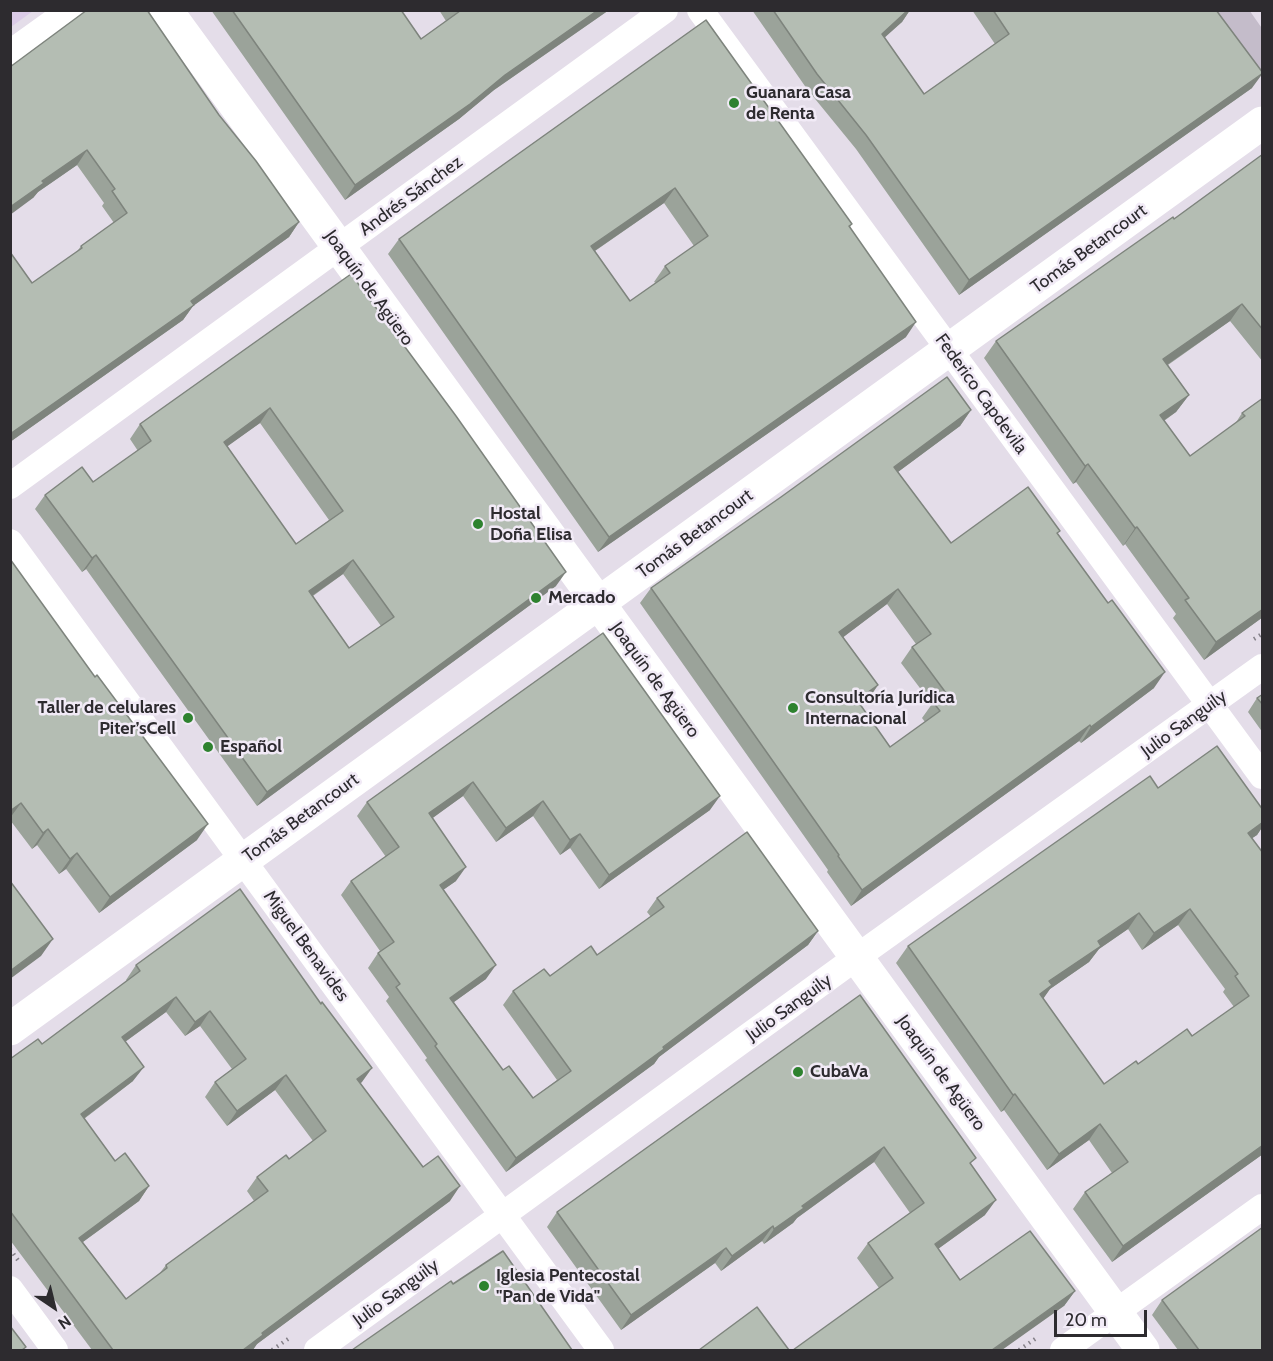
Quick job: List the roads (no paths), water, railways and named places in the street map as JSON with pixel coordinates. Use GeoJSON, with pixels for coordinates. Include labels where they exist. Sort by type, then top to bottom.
{"type":"FeatureCollection","features":[{"type":"Feature","properties":{"kind":"main road"},"geometry":{"type":"LineString","coordinates":[[1229,10],[1263,57]]}},
{"type":"Feature","properties":{"kind":"street"},"geometry":{"type":"LineString","coordinates":[[10,53],[70,10]]}},
{"type":"Feature","properties":{"kind":"street","name":"Joaquín de Agüero"},"geometry":{"type":"LineString","coordinates":[[166,10],[1143,1350]]}},
{"type":"Feature","properties":{"kind":"street","name":"Andrés Sánchez"},"geometry":{"type":"LineString","coordinates":[[10,486],[665,10]]}},
{"type":"Feature","properties":{"kind":"street","name":"Federico Capdevila"},"geometry":{"type":"LineString","coordinates":[[700,10],[1263,776]]}},
{"type":"Feature","properties":{"kind":"street","name":"Tomás Betancourt"},"geometry":{"type":"LineString","coordinates":[[10,1029],[1263,123]]}},
{"type":"Feature","properties":{"kind":"street","name":"Miguel Benavides"},"geometry":{"type":"LineString","coordinates":[[10,542],[601,1350]]}},
{"type":"Feature","properties":{"kind":"street","name":"Julio Sanguily"},"geometry":{"type":"LineString","coordinates":[[317,1350],[857,957],[1263,667]]}},
{"type":"Feature","properties":{"kind":"street"},"geometry":{"type":"LineString","coordinates":[[1063,1350],[1263,1207]]}},
{"type":"Feature","properties":{"kind":"street"},"geometry":{"type":"LineString","coordinates":[[10,1289],[55,1350]]}},
{"type":"Feature","properties":{"kind":"place","name":"Guanara Casa de Renta"},"geometry":{"type":"Point","coordinates":[734,103]}},
{"type":"Feature","properties":{"kind":"place","name":"Hostal Doña Elisa"},"geometry":{"type":"Point","coordinates":[478,524]}},
{"type":"Feature","properties":{"kind":"place","name":"Mercado"},"geometry":{"type":"Point","coordinates":[536,598]}},
{"type":"Feature","properties":{"kind":"place","name":"Consultoría Jurídica Internacional"},"geometry":{"type":"Point","coordinates":[793,708]}},
{"type":"Feature","properties":{"kind":"place","name":"Taller de celulares Piter’sCell"},"geometry":{"type":"Point","coordinates":[188,718]}},
{"type":"Feature","properties":{"kind":"place","name":"Español"},"geometry":{"type":"Point","coordinates":[208,747]}},
{"type":"Feature","properties":{"kind":"place","name":"CubaVa"},"geometry":{"type":"Point","coordinates":[798,1072]}},
{"type":"Feature","properties":{"kind":"place","name":"Iglesia Pentecostal \"Pan de Vida\""},"geometry":{"type":"Point","coordinates":[484,1286]}}]}
